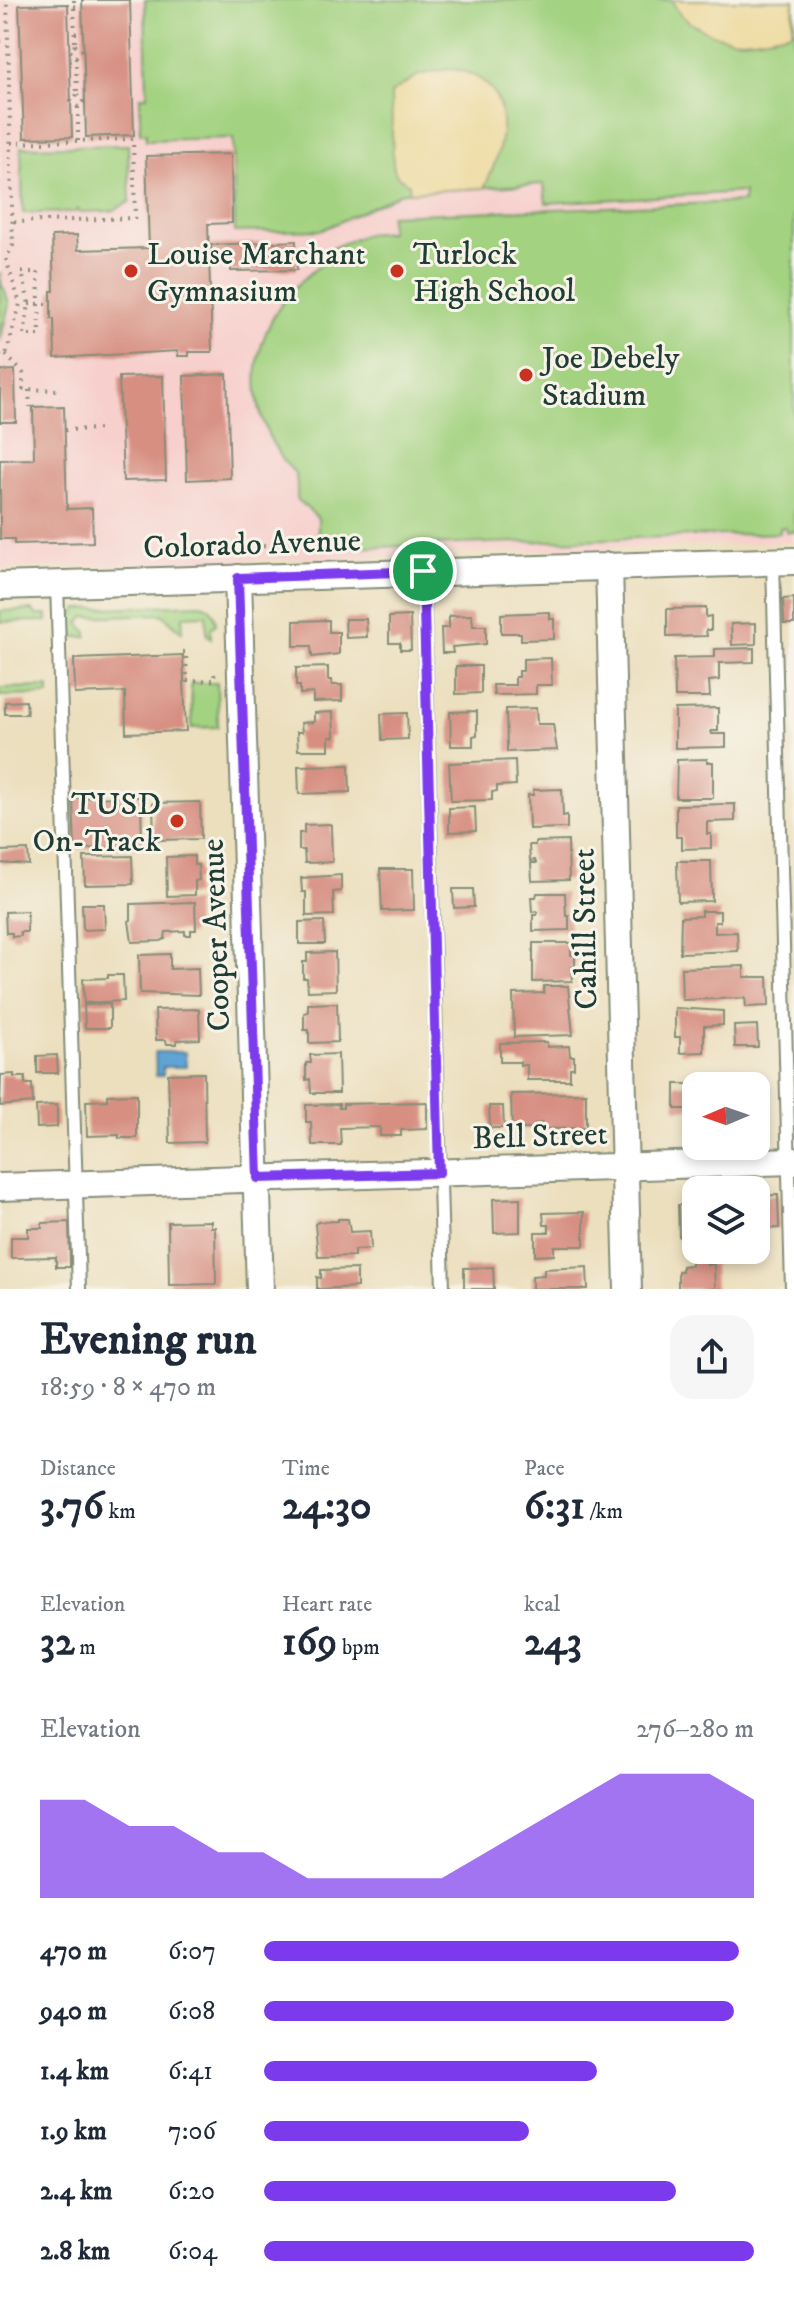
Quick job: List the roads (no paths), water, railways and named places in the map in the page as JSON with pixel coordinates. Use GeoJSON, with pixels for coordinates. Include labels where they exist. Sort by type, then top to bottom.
{"type":"FeatureCollection","features":[{"type":"Feature","properties":{"kind":"street","name":"Colorado Avenue"},"geometry":{"type":"LineString","coordinates":[[0,586],[784,561]]}},
{"type":"Feature","properties":{"kind":"street","name":"Cahill Street"},"geometry":{"type":"LineString","coordinates":[[609,566],[628,1289]]}},
{"type":"Feature","properties":{"kind":"street","name":"Cooper Avenue"},"geometry":{"type":"LineString","coordinates":[[238,578],[260,1289]]}},
{"type":"Feature","properties":{"kind":"street","name":"Bell Street"},"geometry":{"type":"LineString","coordinates":[[0,1187],[792,1161]]}},
{"type":"Feature","properties":{"kind":"lane"},"geometry":{"type":"LineString","coordinates":[[784,561],[792,1289]]}},
{"type":"Feature","properties":{"kind":"lane"},"geometry":{"type":"LineString","coordinates":[[423,571],[443,1289]]}},
{"type":"Feature","properties":{"kind":"lane"},"geometry":{"type":"LineString","coordinates":[[57,584],[79,1289]]}},
{"type":"Feature","properties":{"kind":"water"},"geometry":{"type":"Polygon","coordinates":[[[155,1052],[185,1052],[186,1067],[163,1067],[163,1075],[156,1076],[155,1052]]]}},
{"type":"Feature","properties":{"kind":"place","name":"Louise Marchant Gymnasium"},"geometry":{"type":"Point","coordinates":[131,271]}},
{"type":"Feature","properties":{"kind":"place","name":"Turlock High School"},"geometry":{"type":"Point","coordinates":[397,271]}},
{"type":"Feature","properties":{"kind":"place","name":"Joe Debely Stadium"},"geometry":{"type":"Point","coordinates":[526,375]}},
{"type":"Feature","properties":{"kind":"place","name":"TUSD On-Track"},"geometry":{"type":"Point","coordinates":[177,821]}}]}
